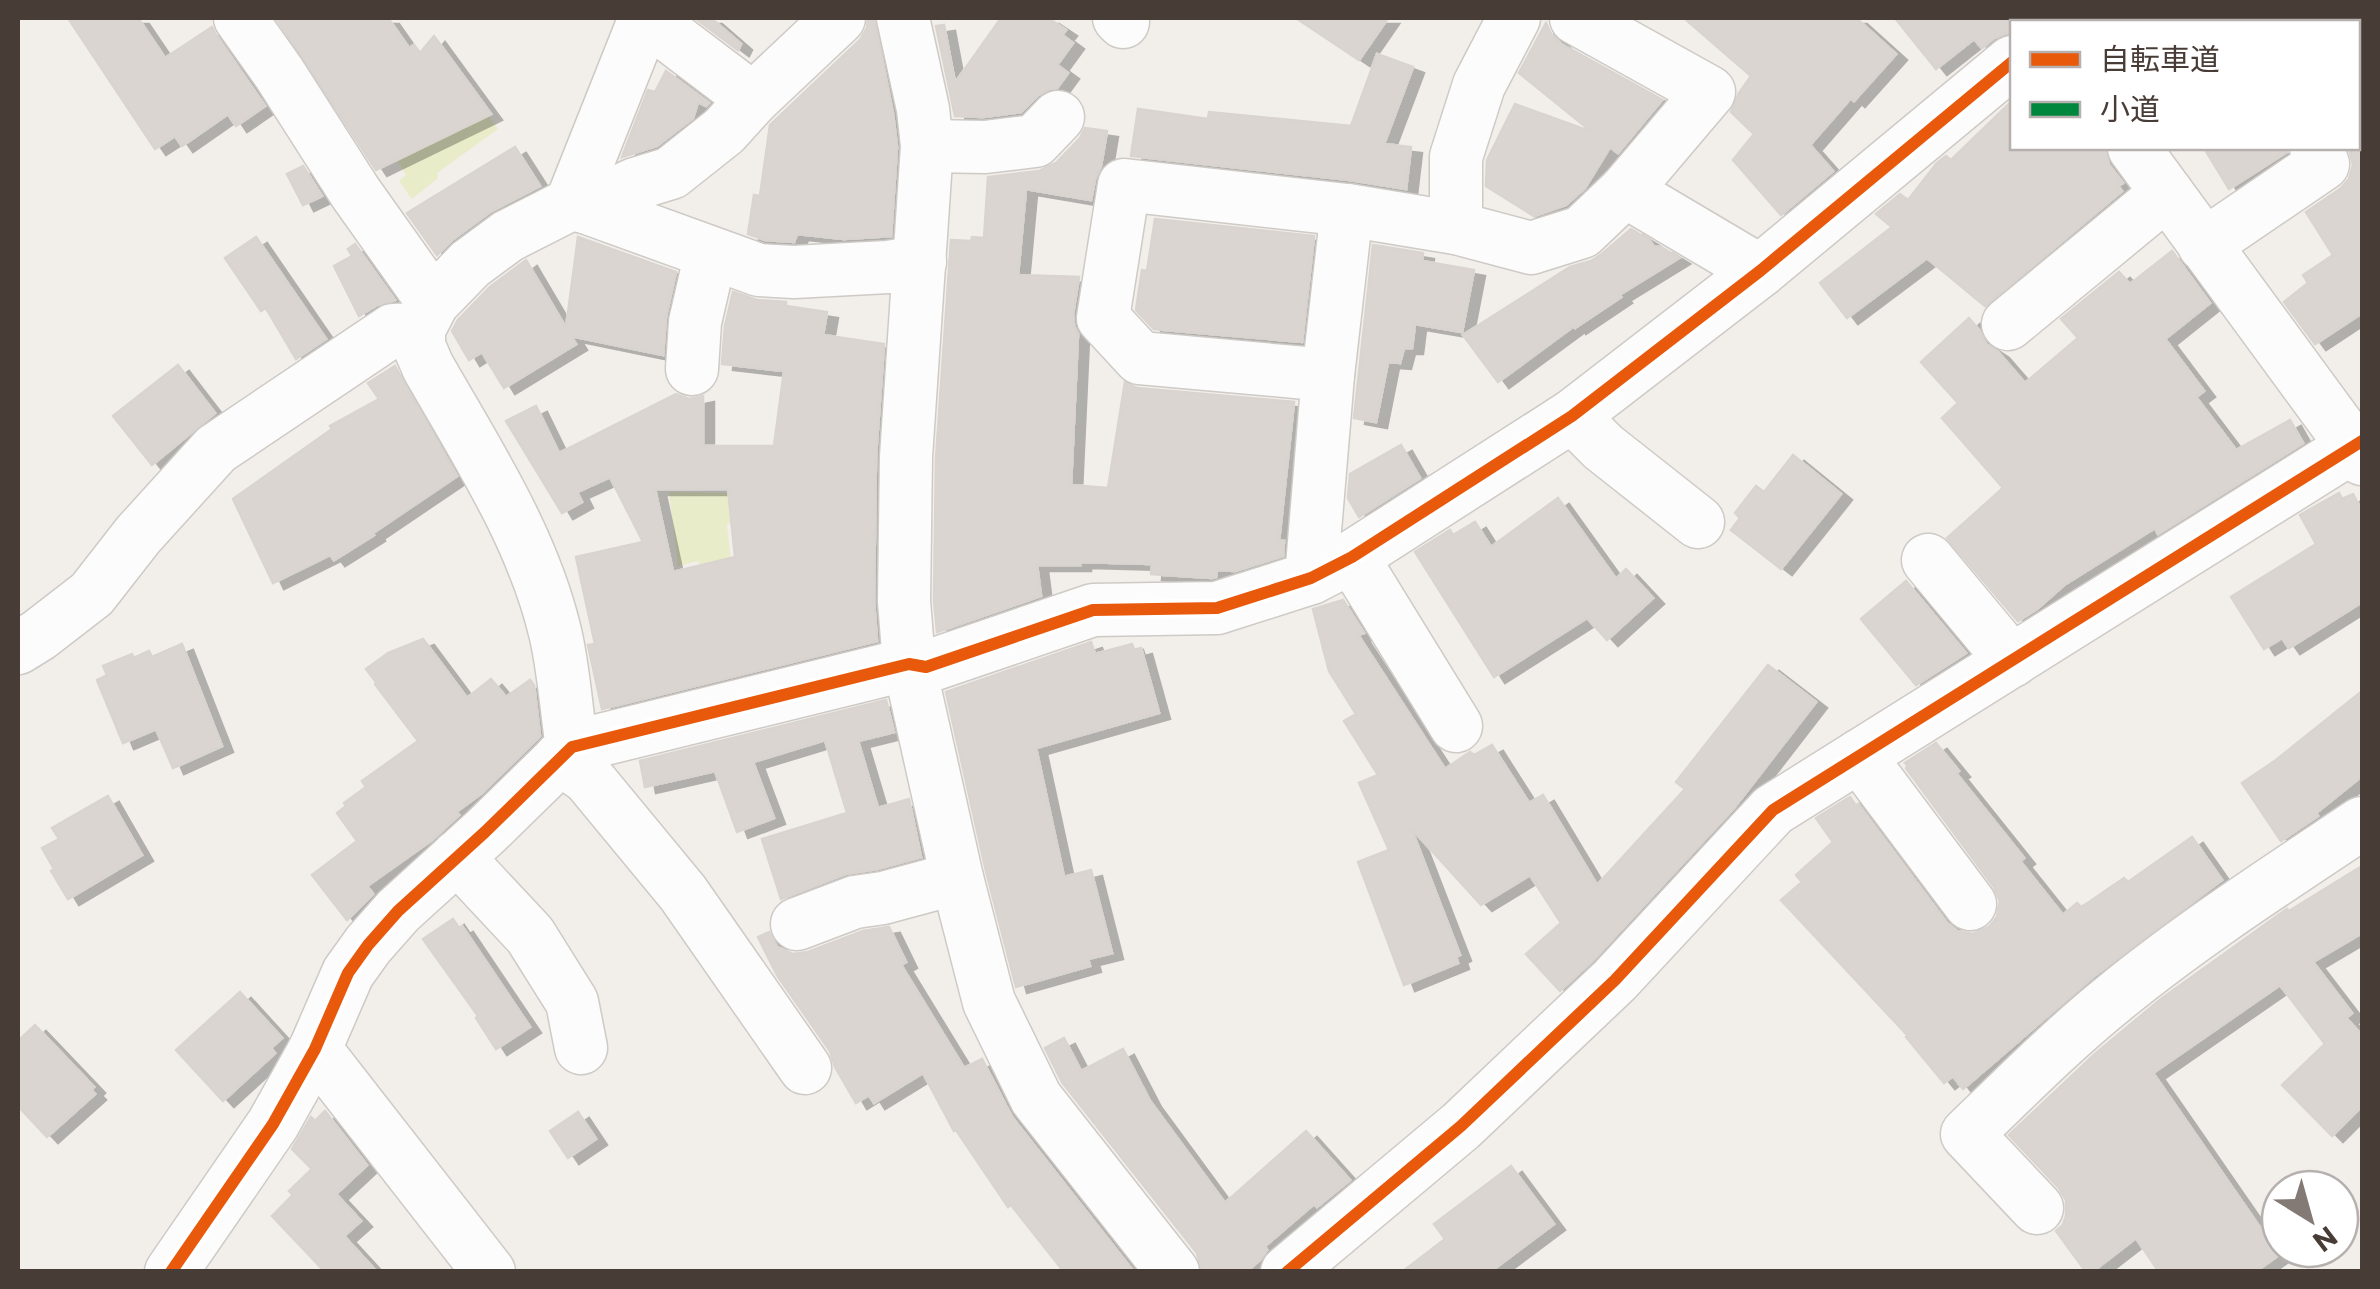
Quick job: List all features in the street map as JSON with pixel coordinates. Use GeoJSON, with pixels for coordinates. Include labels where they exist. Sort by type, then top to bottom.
{"type":"FeatureCollection","features":[{"type":"Feature","properties":{"kind":"street"},"geometry":{"type":"LineString","coordinates":[[240,18],[356,192],[426,316]]}},
{"type":"Feature","properties":{"kind":"street"},"geometry":{"type":"LineString","coordinates":[[578,205],[646,18],[753,99]]}},
{"type":"Feature","properties":{"kind":"street"},"geometry":{"type":"LineString","coordinates":[[805,1068],[682,894],[566,753],[555,632],[535,573],[510,512],[418,346],[426,316],[470,264],[508,236],[578,205],[672,173],[724,132],[753,99],[839,18]]}},
{"type":"Feature","properties":{"kind":"street"},"geometry":{"type":"LineString","coordinates":[[904,18],[927,146],[906,458],[904,601],[909,664],[957,878],[990,1002],[1036,1098],[1172,1272]]}},
{"type":"Feature","properties":{"kind":"street"},"geometry":{"type":"LineString","coordinates":[[1456,228],[1456,157],[1480,85],[1514,18]]}},
{"type":"Feature","properties":{"kind":"street"},"geometry":{"type":"LineString","coordinates":[[1328,375],[1140,358],[1103,318],[1124,185],[1348,210],[1456,228],[1531,248],[1582,232],[1624,191],[1709,92],[1576,18]]}},
{"type":"Feature","properties":{"kind":"street"},"geometry":{"type":"LineString","coordinates":[[170,1272],[273,1124],[315,1050],[348,973],[358,959],[398,912],[566,753],[909,664],[926,666],[1093,610],[1217,608],[1332,567],[1572,416],[1760,271],[2010,64]]}},
{"type":"Feature","properties":{"kind":"street"},"geometry":{"type":"LineString","coordinates":[[927,146],[985,147],[1035,141],[1058,117]]}},
{"type":"Feature","properties":{"kind":"street"},"geometry":{"type":"LineString","coordinates":[[1287,1272],[1460,1126],[1615,980],[1772,810],[2360,449],[2136,150]]}},
{"type":"Feature","properties":{"kind":"street"},"geometry":{"type":"LineString","coordinates":[[2204,245],[2323,164],[2317,150]]}},
{"type":"Feature","properties":{"kind":"street"},"geometry":{"type":"LineString","coordinates":[[1624,191],[1760,271]]}},
{"type":"Feature","properties":{"kind":"street"},"geometry":{"type":"LineString","coordinates":[[2008,324],[2167,192]]}},
{"type":"Feature","properties":{"kind":"street"},"geometry":{"type":"LineString","coordinates":[[578,205],[759,270],[888,268],[920,262]]}},
{"type":"Feature","properties":{"kind":"street"},"geometry":{"type":"LineString","coordinates":[[1348,210],[1328,375],[1332,567],[1456,726]]}},
{"type":"Feature","properties":{"kind":"street"},"geometry":{"type":"LineString","coordinates":[[692,370],[695,322],[712,252]]}},
{"type":"Feature","properties":{"kind":"street"},"geometry":{"type":"LineString","coordinates":[[18,648],[92,594],[216,449],[393,330],[426,316]]}},
{"type":"Feature","properties":{"kind":"street"},"geometry":{"type":"LineString","coordinates":[[1572,416],[1603,448],[1698,522]]}},
{"type":"Feature","properties":{"kind":"street"},"geometry":{"type":"LineString","coordinates":[[1928,560],[2012,662]]}},
{"type":"Feature","properties":{"kind":"street"},"geometry":{"type":"LineString","coordinates":[[1859,756],[1970,904]]}},
{"type":"Feature","properties":{"kind":"street"},"geometry":{"type":"LineString","coordinates":[[2037,1208],[1968,1134],[2114,998],[2254,895],[2362,824]]}},
{"type":"Feature","properties":{"kind":"street"},"geometry":{"type":"LineString","coordinates":[[457,857],[530,935],[572,1002],[581,1048]]}},
{"type":"Feature","properties":{"kind":"street"},"geometry":{"type":"LineString","coordinates":[[797,924],[855,902],[957,878]]}},
{"type":"Feature","properties":{"kind":"street"},"geometry":{"type":"LineString","coordinates":[[315,1050],[489,1272]]}},
{"type":"Feature","properties":{"kind":"green space"},"geometry":{"type":"Polygon","coordinates":[[[476,98],[498,129],[437,173],[438,178],[412,199],[399,181],[406,175],[392,151],[476,98]]]}},
{"type":"Feature","properties":{"kind":"green space"},"geometry":{"type":"Polygon","coordinates":[[[669,492],[746,493],[746,520],[727,524],[732,572],[704,581],[698,561],[678,566],[669,492]]]}},
{"type":"Feature","properties":{"kind":"building"},"geometry":{"type":"Polygon","coordinates":[[[68,18],[138,18],[165,58],[212,27],[265,106],[236,126],[228,114],[182,146],[175,136],[155,149],[68,18]]]}},
{"type":"Feature","properties":{"kind":"building"},"geometry":{"type":"Polygon","coordinates":[[[276,18],[388,18],[409,48],[414,45],[420,53],[434,36],[491,114],[376,170],[276,18]]]}},
{"type":"Feature","properties":{"kind":"building"},"geometry":{"type":"Polygon","coordinates":[[[695,18],[711,18],[741,44],[738,50],[695,18]]]}},
{"type":"Feature","properties":{"kind":"building"},"geometry":{"type":"Polygon","coordinates":[[[868,18],[874,18],[897,147],[891,236],[844,239],[797,234],[794,242],[748,234],[754,195],[760,196],[770,125],[860,40],[868,18]]]}},
{"type":"Feature","properties":{"kind":"building"},"geometry":{"type":"Polygon","coordinates":[[[1001,18],[1048,18],[1066,30],[1062,35],[1073,43],[1057,65],[1068,73],[1057,88],[1037,96],[1021,112],[955,116],[936,26],[944,25],[955,83],[1001,18]]]}},
{"type":"Feature","properties":{"kind":"building"},"geometry":{"type":"Polygon","coordinates":[[[1296,18],[1388,18],[1359,60],[1296,18]]]}},
{"type":"Feature","properties":{"kind":"building"},"geometry":{"type":"Polygon","coordinates":[[[1684,18],[1856,18],[1896,54],[1810,145],[1833,171],[1781,215],[1733,160],[1754,134],[1731,112],[1751,76],[1684,18]]]}},
{"type":"Feature","properties":{"kind":"building"},"geometry":{"type":"Polygon","coordinates":[[[1895,18],[2009,18],[2010,33],[1994,38],[1982,48],[1974,39],[1936,69],[1895,18]]]}},
{"type":"Feature","properties":{"kind":"building"},"geometry":{"type":"Polygon","coordinates":[[[1546,23],[1561,44],[1662,100],[1618,153],[1610,147],[1585,188],[1566,205],[1534,216],[1486,186],[1487,160],[1515,104],[1592,132],[1519,73],[1546,23]]]}},
{"type":"Feature","properties":{"kind":"building"},"geometry":{"type":"Polygon","coordinates":[[[1377,54],[1413,67],[1384,144],[1411,147],[1406,189],[1131,156],[1138,109],[1208,119],[1209,112],[1351,126],[1377,54]]]}},
{"type":"Feature","properties":{"kind":"building"},"geometry":{"type":"Polygon","coordinates":[[[666,71],[709,103],[706,106],[698,102],[693,118],[657,146],[622,157],[648,90],[655,92],[666,71]]]}},
{"type":"Feature","properties":{"kind":"building"},"geometry":{"type":"Polygon","coordinates":[[[2010,103],[2010,150],[2105,150],[2109,165],[2123,183],[2118,186],[2122,191],[1985,306],[1927,258],[1847,318],[1820,283],[1892,227],[1876,214],[1900,194],[1908,200],[1937,163],[1946,156],[1951,160],[2010,103]]]}},
{"type":"Feature","properties":{"kind":"building"},"geometry":{"type":"Polygon","coordinates":[[[1085,128],[1107,131],[1091,200],[1026,189],[1018,275],[1079,277],[1073,314],[1078,334],[1071,485],[1108,488],[1125,382],[1137,388],[1294,402],[1279,541],[1284,541],[1283,556],[1235,571],[1217,570],[1212,578],[1151,574],[1152,564],[1037,565],[1041,596],[937,632],[936,458],[951,240],[984,238],[988,177],[1039,171],[1056,163],[1085,128]]]}},
{"type":"Feature","properties":{"kind":"building"},"geometry":{"type":"Polygon","coordinates":[[[515,147],[540,186],[490,212],[437,255],[407,213],[515,147]]]}},
{"type":"Feature","properties":{"kind":"building"},"geometry":{"type":"Polygon","coordinates":[[[2362,148],[2362,313],[2315,344],[2284,302],[2308,283],[2303,275],[2333,255],[2306,212],[2340,189],[2349,179],[2353,165],[2349,150],[2362,148]]]}},
{"type":"Feature","properties":{"kind":"building"},"geometry":{"type":"Polygon","coordinates":[[[2205,150],[2286,150],[2287,152],[2229,189],[2205,150]]]}},
{"type":"Feature","properties":{"kind":"building"},"geometry":{"type":"Polygon","coordinates":[[[303,166],[322,196],[303,205],[287,174],[303,166]]]}},
{"type":"Feature","properties":{"kind":"building"},"geometry":{"type":"Polygon","coordinates":[[[1155,219],[1314,236],[1302,342],[1154,329],[1136,310],[1155,219]]]}},
{"type":"Feature","properties":{"kind":"building"},"geometry":{"type":"Polygon","coordinates":[[[1631,229],[1654,247],[1679,258],[1619,295],[1498,382],[1463,335],[1570,267],[1591,261],[1631,229]]]}},
{"type":"Feature","properties":{"kind":"building"},"geometry":{"type":"Polygon","coordinates":[[[256,237],[326,339],[296,359],[266,308],[261,311],[225,258],[256,237]]]}},
{"type":"Feature","properties":{"kind":"building"},"geometry":{"type":"Polygon","coordinates":[[[578,237],[676,272],[666,316],[663,355],[571,336],[576,344],[504,388],[482,352],[469,360],[452,331],[490,287],[526,260],[566,328],[578,237]]]}},
{"type":"Feature","properties":{"kind":"building"},"geometry":{"type":"Polygon","coordinates":[[[355,244],[395,300],[359,316],[334,266],[352,256],[348,249],[355,244]]]}},
{"type":"Feature","properties":{"kind":"building"},"geometry":{"type":"Polygon","coordinates":[[[1373,245],[1423,253],[1422,261],[1474,270],[1462,332],[1415,324],[1412,348],[1404,348],[1400,363],[1388,362],[1376,422],[1354,418],[1373,245]]]}},
{"type":"Feature","properties":{"kind":"building"},"geometry":{"type":"Polygon","coordinates":[[[2172,251],[2210,303],[2165,339],[2204,391],[2196,397],[2236,450],[2290,420],[2303,443],[2158,534],[2155,528],[2064,585],[2018,621],[1947,538],[2003,488],[1942,418],[1958,403],[1921,362],[1969,318],[1986,344],[2025,383],[2078,338],[2061,319],[2119,272],[2130,284],[2172,251]]]}},
{"type":"Feature","properties":{"kind":"building"},"geometry":{"type":"Polygon","coordinates":[[[733,292],[827,312],[823,335],[884,344],[876,456],[877,641],[602,709],[588,645],[595,644],[576,557],[643,542],[610,477],[577,492],[582,502],[562,513],[506,421],[536,406],[559,453],[676,394],[689,399],[703,396],[703,446],[774,446],[784,371],[722,364],[733,292]],[[655,489],[673,572],[735,557],[728,489],[655,489]]]}},
{"type":"Feature","properties":{"kind":"building"},"geometry":{"type":"Polygon","coordinates":[[[178,365],[215,413],[152,465],[113,416],[178,365]]]}},
{"type":"Feature","properties":{"kind":"building"},"geometry":{"type":"Polygon","coordinates":[[[395,366],[457,476],[334,560],[330,555],[273,583],[233,499],[332,429],[330,426],[379,399],[368,383],[395,366]]]}},
{"type":"Feature","properties":{"kind":"building"},"geometry":{"type":"Polygon","coordinates":[[[1401,445],[1420,478],[1359,517],[1348,498],[1350,474],[1401,445]]]}},
{"type":"Feature","properties":{"kind":"building"},"geometry":{"type":"Polygon","coordinates":[[[1793,455],[1841,494],[1781,569],[1731,530],[1740,518],[1735,513],[1756,486],[1764,492],[1793,455]]]}},
{"type":"Feature","properties":{"kind":"building"},"geometry":{"type":"Polygon","coordinates":[[[2339,493],[2342,499],[2353,494],[2362,511],[2362,602],[2289,648],[2282,638],[2264,649],[2231,597],[2316,544],[2300,515],[2339,493]]]}},
{"type":"Feature","properties":{"kind":"building"},"geometry":{"type":"Polygon","coordinates":[[[1558,498],[1616,579],[1626,569],[1653,598],[1607,640],[1587,618],[1494,677],[1415,552],[1450,530],[1453,535],[1475,522],[1491,547],[1558,498]]]}},
{"type":"Feature","properties":{"kind":"building"},"geometry":{"type":"Polygon","coordinates":[[[1906,581],[1966,653],[1916,685],[1861,619],[1906,581]]]}},
{"type":"Feature","properties":{"kind":"building"},"geometry":{"type":"Polygon","coordinates":[[[1343,600],[1364,633],[1358,635],[1445,769],[1470,752],[1474,755],[1492,745],[1529,803],[1543,795],[1597,885],[1685,789],[1676,782],[1768,665],[1816,702],[1734,808],[1560,991],[1526,954],[1561,923],[1530,875],[1481,905],[1411,828],[1460,955],[1456,957],[1458,963],[1404,985],[1358,862],[1389,850],[1359,783],[1378,775],[1344,721],[1356,714],[1329,671],[1313,609],[1343,600]]]}},
{"type":"Feature","properties":{"kind":"building"},"geometry":{"type":"Polygon","coordinates":[[[423,639],[467,698],[491,679],[506,697],[530,680],[534,685],[540,736],[482,793],[456,812],[459,815],[432,840],[367,886],[373,894],[347,920],[312,875],[357,841],[337,813],[346,806],[344,803],[366,787],[362,781],[418,741],[366,669],[388,653],[423,639]]]}},
{"type":"Feature","properties":{"kind":"building"},"geometry":{"type":"Polygon","coordinates":[[[1091,642],[1095,654],[1132,644],[1134,650],[1141,648],[1159,713],[1036,748],[1064,877],[1091,870],[1112,953],[1088,959],[1090,966],[1016,987],[946,692],[1091,642]]]}},
{"type":"Feature","properties":{"kind":"building"},"geometry":{"type":"Polygon","coordinates":[[[182,644],[222,746],[173,768],[156,729],[123,743],[97,680],[107,675],[103,666],[132,654],[134,658],[149,651],[152,657],[182,644]]]}},
{"type":"Feature","properties":{"kind":"building"},"geometry":{"type":"Polygon","coordinates":[[[2362,691],[2362,776],[2316,813],[2318,816],[2281,841],[2242,783],[2362,691]]]}},
{"type":"Feature","properties":{"kind":"building"},"geometry":{"type":"Polygon","coordinates":[[[886,700],[894,732],[858,741],[878,808],[909,799],[921,857],[845,874],[781,899],[762,839],[847,813],[825,740],[753,762],[774,818],[737,832],[715,771],[645,787],[640,761],[886,700]]]}},
{"type":"Feature","properties":{"kind":"building"},"geometry":{"type":"Polygon","coordinates":[[[1936,743],[2063,915],[2124,878],[2128,882],[2192,837],[2222,880],[2094,976],[1963,1089],[1953,1076],[1944,1083],[1908,1036],[1781,900],[1802,882],[1796,875],[1833,842],[1816,818],[1850,797],[1947,923],[1957,931],[1973,934],[1989,927],[1997,917],[2000,901],[1994,887],[1906,768],[1905,763],[1936,743]]]}},
{"type":"Feature","properties":{"kind":"building"},"geometry":{"type":"Polygon","coordinates":[[[108,796],[142,855],[68,899],[42,848],[59,839],[52,828],[108,796]]]}},
{"type":"Feature","properties":{"kind":"building"},"geometry":{"type":"Polygon","coordinates":[[[2362,866],[2362,933],[2313,962],[2352,1013],[2346,1018],[2362,1035],[2362,1106],[2332,1136],[2282,1085],[2325,1044],[2280,985],[2153,1073],[2260,1228],[2260,1268],[2255,1272],[2159,1272],[2136,1238],[2092,1272],[2086,1272],[2056,1231],[2066,1216],[2066,1200],[2009,1135],[2095,1054],[2161,999],[2362,866]]]}},
{"type":"Feature","properties":{"kind":"building"},"geometry":{"type":"Polygon","coordinates":[[[453,919],[459,928],[462,926],[530,1027],[496,1049],[478,1016],[423,939],[453,919]]]}},
{"type":"Feature","properties":{"kind":"building"},"geometry":{"type":"Polygon","coordinates":[[[889,927],[906,962],[901,965],[964,1068],[982,1059],[1012,1117],[1134,1272],[1064,1272],[1011,1205],[1008,1207],[954,1131],[923,1073],[874,1103],[869,1095],[856,1103],[830,1051],[777,975],[758,937],[769,932],[777,947],[793,954],[863,931],[889,927]]]}},
{"type":"Feature","properties":{"kind":"building"},"geometry":{"type":"Polygon","coordinates":[[[240,992],[282,1038],[271,1048],[275,1053],[223,1101],[176,1050],[240,992]]]}},
{"type":"Feature","properties":{"kind":"building"},"geometry":{"type":"Polygon","coordinates":[[[35,1025],[94,1087],[91,1090],[95,1094],[47,1137],[18,1106],[18,1041],[35,1025]]]}},
{"type":"Feature","properties":{"kind":"building"},"geometry":{"type":"Polygon","coordinates":[[[1064,1038],[1081,1071],[1123,1049],[1150,1101],[1225,1203],[1306,1131],[1350,1180],[1317,1207],[1314,1204],[1265,1246],[1267,1250],[1260,1260],[1246,1272],[1202,1272],[1197,1253],[1062,1082],[1045,1048],[1064,1038]]]}},
{"type":"Feature","properties":{"kind":"building"},"geometry":{"type":"Polygon","coordinates":[[[325,1111],[367,1165],[336,1194],[361,1221],[344,1236],[377,1272],[325,1272],[272,1216],[293,1195],[289,1191],[312,1169],[292,1149],[311,1117],[315,1121],[325,1111]]]}},
{"type":"Feature","properties":{"kind":"building"},"geometry":{"type":"Polygon","coordinates":[[[578,1112],[596,1139],[568,1158],[550,1131],[578,1112]]]}},
{"type":"Feature","properties":{"kind":"building"},"geometry":{"type":"Polygon","coordinates":[[[1511,1166],[1554,1224],[1490,1272],[1402,1272],[1445,1239],[1434,1224],[1511,1166]]]}},
{"type":"Feature","properties":{"kind":"cycle path"},"geometry":{"type":"LineString","coordinates":[[171,1272],[273,1124],[315,1049],[348,973],[368,945],[398,911],[572,747],[909,664],[926,667],[1093,610],[1217,608],[1311,578],[1352,557],[1572,416],[1760,271],[2010,64]]}},
{"type":"Feature","properties":{"kind":"cycle path"},"geometry":{"type":"LineString","coordinates":[[1287,1272],[1461,1126],[1615,980],[1773,810],[2362,441]]}}]}
